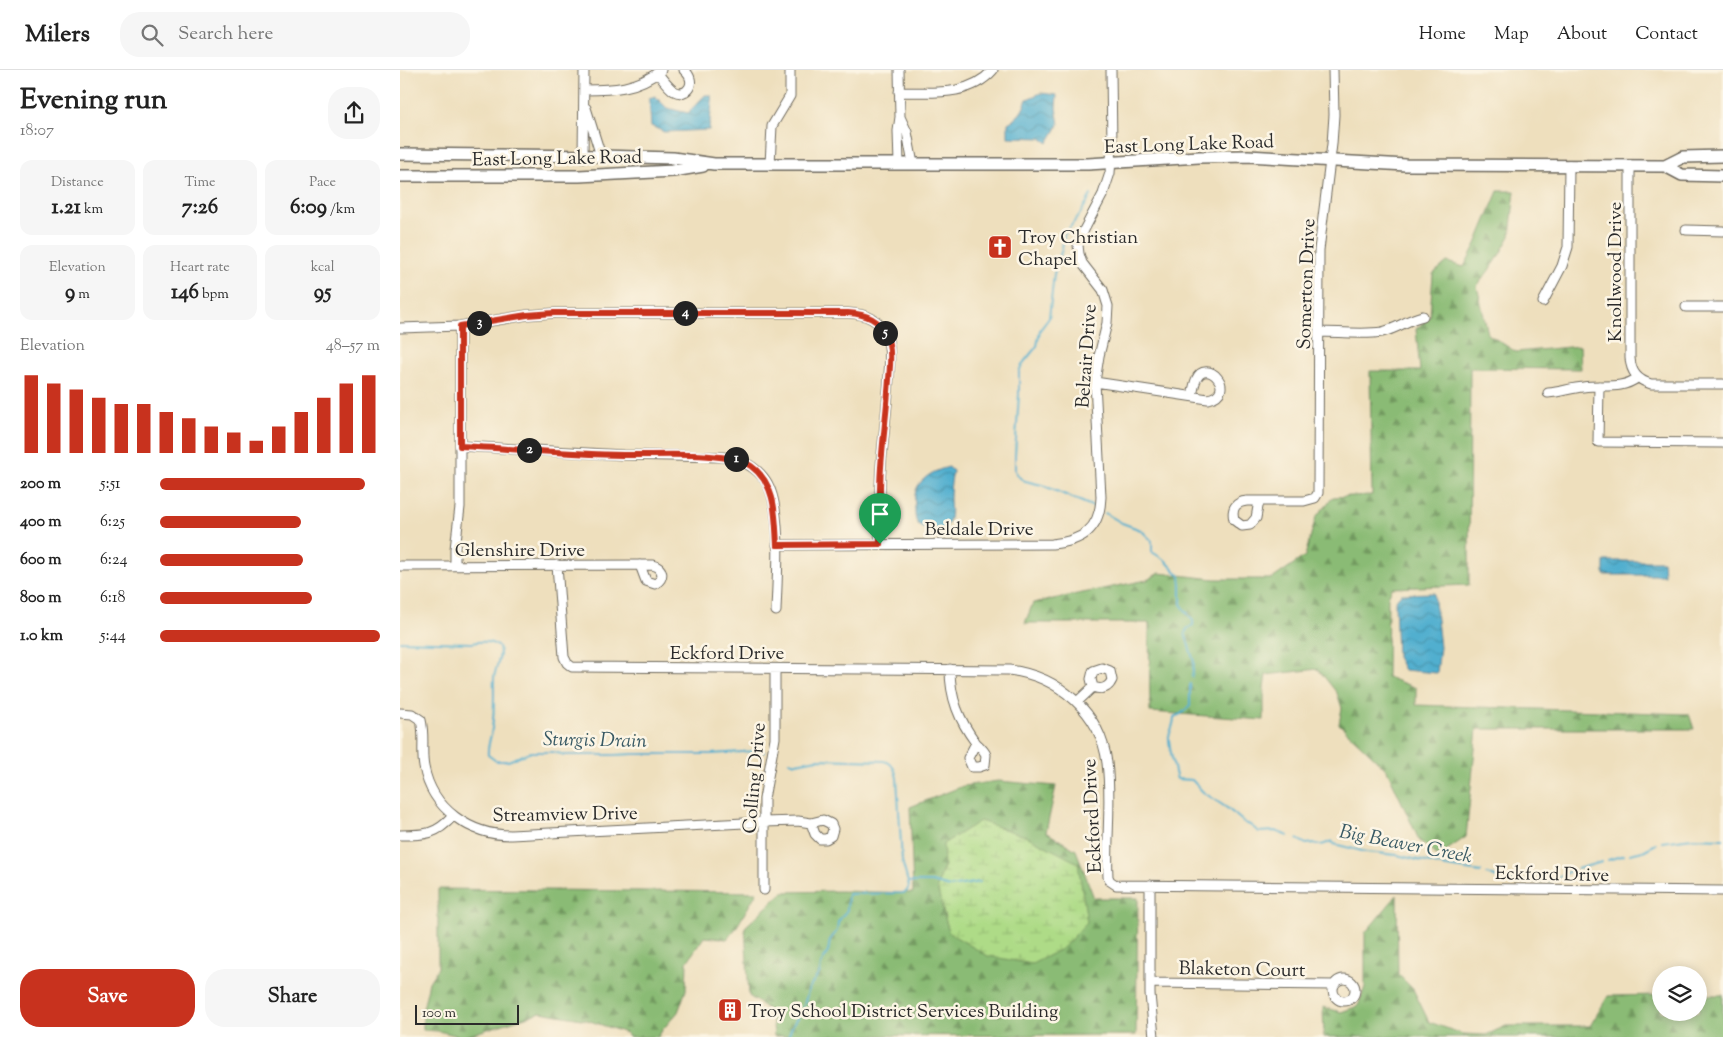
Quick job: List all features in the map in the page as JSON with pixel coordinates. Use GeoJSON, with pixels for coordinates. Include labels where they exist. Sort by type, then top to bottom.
{"type":"FeatureCollection","features":[{"type":"Feature","properties":{"kind":"main road","name":"East Long Lake Road"},"geometry":{"type":"LineString","coordinates":[[400,154],[672,158],[714,164],[1112,164],[1199,157],[1248,156],[1406,165],[1666,166],[1682,175],[1723,176]]}},
{"type":"Feature","properties":{"kind":"main road"},"geometry":{"type":"LineString","coordinates":[[400,175],[411,171],[537,170],[542,165],[541,156]]}},
{"type":"Feature","properties":{"kind":"main road","name":"East Long Lake Road"},"geometry":{"type":"LineString","coordinates":[[1666,166],[1683,157],[1723,156]]}},
{"type":"Feature","properties":{"kind":"main road"},"geometry":{"type":"LineString","coordinates":[[573,176],[574,172],[581,170],[631,168],[634,162],[631,157]]}},
{"type":"Feature","properties":{"kind":"main road","name":"East Long Lake Road"},"geometry":{"type":"LineString","coordinates":[[400,175],[573,176],[673,172],[714,164]]}},
{"type":"Feature","properties":{"kind":"street"},"geometry":{"type":"LineString","coordinates":[[583,156],[584,70]]}},
{"type":"Feature","properties":{"kind":"street"},"geometry":{"type":"LineString","coordinates":[[584,94],[629,87],[659,71],[675,91],[683,92],[689,88],[692,82],[690,76],[684,70]]}},
{"type":"Feature","properties":{"kind":"street"},"geometry":{"type":"LineString","coordinates":[[770,164],[772,126],[790,96],[790,70]]}},
{"type":"Feature","properties":{"kind":"street"},"geometry":{"type":"LineString","coordinates":[[899,70],[899,164]]}},
{"type":"Feature","properties":{"kind":"street"},"geometry":{"type":"LineString","coordinates":[[899,92],[958,90],[977,84],[993,70]]}},
{"type":"Feature","properties":{"kind":"street","name":"Belzair Drive"},"geometry":{"type":"LineString","coordinates":[[1088,532],[1096,521],[1101,502],[1096,382],[1097,365],[1107,323],[1108,306],[1103,290],[1085,268],[1080,258],[1078,245],[1106,186],[1112,164],[1111,70]]}},
{"type":"Feature","properties":{"kind":"street","name":"Somerton Drive"},"geometry":{"type":"LineString","coordinates":[[1259,501],[1304,501],[1315,498],[1318,492],[1320,241],[1334,115],[1333,70]]}},
{"type":"Feature","properties":{"kind":"street"},"geometry":{"type":"LineString","coordinates":[[584,94],[601,156]]}},
{"type":"Feature","properties":{"kind":"street"},"geometry":{"type":"LineString","coordinates":[[900,116],[908,132],[913,164]]}},
{"type":"Feature","properties":{"kind":"street","name":"Knollwood Drive"},"geometry":{"type":"LineString","coordinates":[[1630,165],[1630,358],[1632,371],[1637,378]]}},
{"type":"Feature","properties":{"kind":"street"},"geometry":{"type":"LineString","coordinates":[[1543,302],[1562,266],[1568,247],[1569,166]]}},
{"type":"Feature","properties":{"kind":"street"},"geometry":{"type":"LineString","coordinates":[[1686,230],[1723,231]]}},
{"type":"Feature","properties":{"kind":"street"},"geometry":{"type":"LineString","coordinates":[[1686,307],[1723,307]]}},
{"type":"Feature","properties":{"kind":"street"},"geometry":{"type":"LineString","coordinates":[[400,328],[460,326],[527,315],[554,313],[848,313],[865,315],[872,318],[883,328],[890,354],[880,476],[880,544]]}},
{"type":"Feature","properties":{"kind":"street"},"geometry":{"type":"LineString","coordinates":[[1319,332],[1378,332],[1423,316]]}},
{"type":"Feature","properties":{"kind":"street"},"geometry":{"type":"LineString","coordinates":[[455,566],[455,549],[460,516],[460,326]]}},
{"type":"Feature","properties":{"kind":"street"},"geometry":{"type":"LineString","coordinates":[[1548,393],[1586,386],[1625,385],[1637,378],[1651,384],[1723,384]]}},
{"type":"Feature","properties":{"kind":"street"},"geometry":{"type":"LineString","coordinates":[[1096,382],[1192,396]]}},
{"type":"Feature","properties":{"kind":"street"},"geometry":{"type":"LineString","coordinates":[[1599,386],[1598,442],[1723,443]]}},
{"type":"Feature","properties":{"kind":"street"},"geometry":{"type":"LineString","coordinates":[[460,446],[623,455],[712,456],[732,458],[750,466],[768,485],[774,504],[777,545],[776,612]]}},
{"type":"Feature","properties":{"kind":"street","name":"Beldale Drive"},"geometry":{"type":"LineString","coordinates":[[777,545],[1052,544],[1070,542],[1088,532]]}},
{"type":"Feature","properties":{"kind":"street","name":"Glenshire Drive"},"geometry":{"type":"LineString","coordinates":[[400,566],[640,565]]}},
{"type":"Feature","properties":{"kind":"street","name":"Eckford Drive"},"geometry":{"type":"LineString","coordinates":[[557,566],[564,657],[572,667],[1009,670],[1030,673],[1056,684],[1077,702],[1089,716],[1098,731],[1107,761],[1108,877],[1116,885],[1723,891]]}},
{"type":"Feature","properties":{"kind":"street","name":"Colling Drive"},"geometry":{"type":"LineString","coordinates":[[764,890],[764,822],[766,787],[775,738],[776,669]]}},
{"type":"Feature","properties":{"kind":"street"},"geometry":{"type":"LineString","coordinates":[[950,669],[952,695],[956,710],[976,743]]}},
{"type":"Feature","properties":{"kind":"street"},"geometry":{"type":"LineString","coordinates":[[1077,702],[1093,686]]}},
{"type":"Feature","properties":{"kind":"street","name":"Streamview Drive"},"geometry":{"type":"LineString","coordinates":[[400,714],[412,714],[421,720],[423,758],[427,778],[439,801],[453,816],[477,830],[503,835],[764,822],[798,821],[811,823]]}},
{"type":"Feature","properties":{"kind":"street"},"geometry":{"type":"LineString","coordinates":[[400,835],[431,834],[442,827],[453,816]]}},
{"type":"Feature","properties":{"kind":"street"},"geometry":{"type":"LineString","coordinates":[[1150,885],[1150,983],[1154,1037]]}},
{"type":"Feature","properties":{"kind":"street","name":"Blaketon Court"},"geometry":{"type":"LineString","coordinates":[[1150,983],[1334,985]]}},
{"type":"Feature","properties":{"kind":"green space"},"geometry":{"type":"Polygon","coordinates":[[[1498,191],[1515,191],[1510,236],[1496,261],[1477,286],[1488,334],[1516,352],[1580,346],[1581,369],[1470,368],[1469,585],[1392,588],[1388,597],[1387,677],[1416,688],[1416,705],[1689,714],[1694,729],[1477,729],[1466,837],[1438,856],[1419,840],[1387,770],[1339,724],[1342,708],[1337,693],[1318,669],[1266,675],[1264,720],[1150,712],[1149,623],[1025,623],[1033,603],[1147,580],[1159,573],[1215,579],[1272,579],[1305,556],[1316,517],[1333,497],[1372,495],[1370,371],[1420,371],[1416,329],[1430,316],[1433,274],[1447,262],[1464,267],[1476,244],[1498,191]]]}},
{"type":"Feature","properties":{"kind":"green space"},"geometry":{"type":"Polygon","coordinates":[[[998,781],[1056,786],[1046,832],[1076,850],[1094,898],[1138,898],[1136,1035],[774,1036],[772,1012],[749,996],[745,927],[783,892],[913,893],[910,807],[963,786],[998,781]]]}},
{"type":"Feature","properties":{"kind":"green space"},"geometry":{"type":"Polygon","coordinates":[[[980,821],[1028,837],[1078,863],[1087,922],[1063,948],[1032,964],[988,956],[949,933],[937,887],[944,866],[943,844],[980,821]]]}},
{"type":"Feature","properties":{"kind":"green space"},"geometry":{"type":"Polygon","coordinates":[[[438,889],[757,892],[736,928],[727,939],[704,937],[687,962],[686,990],[678,1012],[658,1037],[629,1037],[626,1033],[587,1020],[541,1012],[463,1037],[438,1031],[423,1030],[423,1009],[429,982],[438,968],[438,889]]]}},
{"type":"Feature","properties":{"kind":"green space"},"geometry":{"type":"Polygon","coordinates":[[[1397,895],[1398,974],[1413,989],[1429,1022],[1463,1034],[1486,1035],[1506,1026],[1590,1026],[1608,996],[1652,995],[1652,1021],[1707,1021],[1707,995],[1723,995],[1723,1037],[1324,1037],[1323,1007],[1341,1012],[1358,1006],[1365,987],[1365,933],[1397,895]]]}},
{"type":"Feature","properties":{"kind":"water"},"geometry":{"type":"Polygon","coordinates":[[[1041,93],[1057,95],[1056,108],[1059,124],[1048,143],[1041,138],[1008,137],[1008,123],[1020,113],[1027,99],[1041,93]]]}},
{"type":"Feature","properties":{"kind":"water"},"geometry":{"type":"Polygon","coordinates":[[[705,95],[711,95],[712,103],[709,130],[664,132],[651,126],[649,98],[655,96],[667,108],[688,113],[705,95]]]}},
{"type":"Feature","properties":{"kind":"water"},"geometry":{"type":"Polygon","coordinates":[[[949,467],[953,471],[950,488],[951,513],[949,522],[947,526],[940,530],[927,530],[917,522],[916,489],[928,476],[938,470],[949,467]]]}},
{"type":"Feature","properties":{"kind":"water"},"geometry":{"type":"Polygon","coordinates":[[[1604,561],[1663,561],[1664,575],[1604,575],[1604,561]]]}},
{"type":"Feature","properties":{"kind":"water"},"geometry":{"type":"Polygon","coordinates":[[[1434,593],[1440,647],[1437,673],[1404,670],[1397,657],[1395,601],[1401,594],[1434,593]]]}},
{"type":"Feature","properties":{"kind":"waterway","name":"Big Beaver Creek"},"geometry":{"type":"LineString","coordinates":[[1091,195],[1080,214],[1064,235],[1062,249],[1054,274],[1049,318],[1040,330],[1037,346],[1019,371],[1015,471],[1025,481],[1042,485],[1094,507]]}},
{"type":"Feature","properties":{"kind":"waterway","name":"Big Beaver Creek"},"geometry":{"type":"LineString","coordinates":[[1105,513],[1122,523],[1141,530],[1152,541],[1152,552],[1165,560],[1180,576],[1181,604],[1193,621],[1193,625],[1185,633],[1194,662],[1192,677]]}},
{"type":"Feature","properties":{"kind":"waterway","name":"Sturgis Drain"},"geometry":{"type":"LineString","coordinates":[[400,641],[486,642],[499,647],[500,657],[494,675],[493,719],[488,752],[488,755],[496,761],[508,761],[531,752],[555,752],[564,755],[764,752]]}},
{"type":"Feature","properties":{"kind":"waterway","name":"Big Beaver Creek"},"geometry":{"type":"LineString","coordinates":[[1190,684],[1190,706],[1174,717],[1169,736],[1177,779],[1192,780],[1203,792],[1259,832],[1275,831],[1288,836]]}},
{"type":"Feature","properties":{"kind":"waterway","name":"Sturgis Drain"},"geometry":{"type":"LineString","coordinates":[[788,1037],[804,1005],[809,988],[820,972],[821,964],[828,952],[830,940],[837,931],[838,922],[847,910],[848,894],[903,893],[907,891],[909,886],[902,861],[897,778],[891,764],[883,761],[817,759],[796,763],[789,761]]}},
{"type":"Feature","properties":{"kind":"waterway","name":"Big Beaver Creek"},"geometry":{"type":"LineString","coordinates":[[1662,842],[1692,838],[1723,839]]}},
{"type":"Feature","properties":{"kind":"waterway","name":"Big Beaver Creek"},"geometry":{"type":"LineString","coordinates":[[1297,839],[1306,844],[1314,843],[1319,845],[1332,841],[1334,844],[1366,852],[1397,855],[1447,867],[1481,872]]}},
{"type":"Feature","properties":{"kind":"waterway","name":"Big Beaver Creek"},"geometry":{"type":"LineString","coordinates":[[1630,854],[1643,851],[1656,844]]}},
{"type":"Feature","properties":{"kind":"waterway","name":"Big Beaver Creek"},"geometry":{"type":"LineString","coordinates":[[1608,860],[1624,855]]}},
{"type":"Feature","properties":{"kind":"waterway","name":"Big Beaver Creek"},"geometry":{"type":"LineString","coordinates":[[1577,869],[1602,862]]}},
{"type":"Feature","properties":{"kind":"waterway","name":"Big Beaver Creek"},"geometry":{"type":"LineString","coordinates":[[1487,874],[1508,882],[1542,881],[1553,880],[1570,871]]}},
{"type":"Feature","properties":{"kind":"waterway"},"geometry":{"type":"LineString","coordinates":[[908,882],[932,882],[950,887],[980,882]]}},
{"type":"Feature","properties":{"kind":"place","name":"Troy Christian Chapel"},"geometry":{"type":"Point","coordinates":[1000,247]}},
{"type":"Feature","properties":{"kind":"place","name":"Troy School District Services Building"},"geometry":{"type":"Point","coordinates":[730,1010]}},
{"type":"Feature","properties":{"kind":"route"},"geometry":{"type":"LineString","coordinates":[[554,313],[856,313],[872,318],[883,328],[890,349],[886,420],[880,476],[880,544],[777,545],[774,504],[768,485],[750,466],[732,458],[623,455],[460,446],[460,326],[527,315],[554,313]]}}]}
